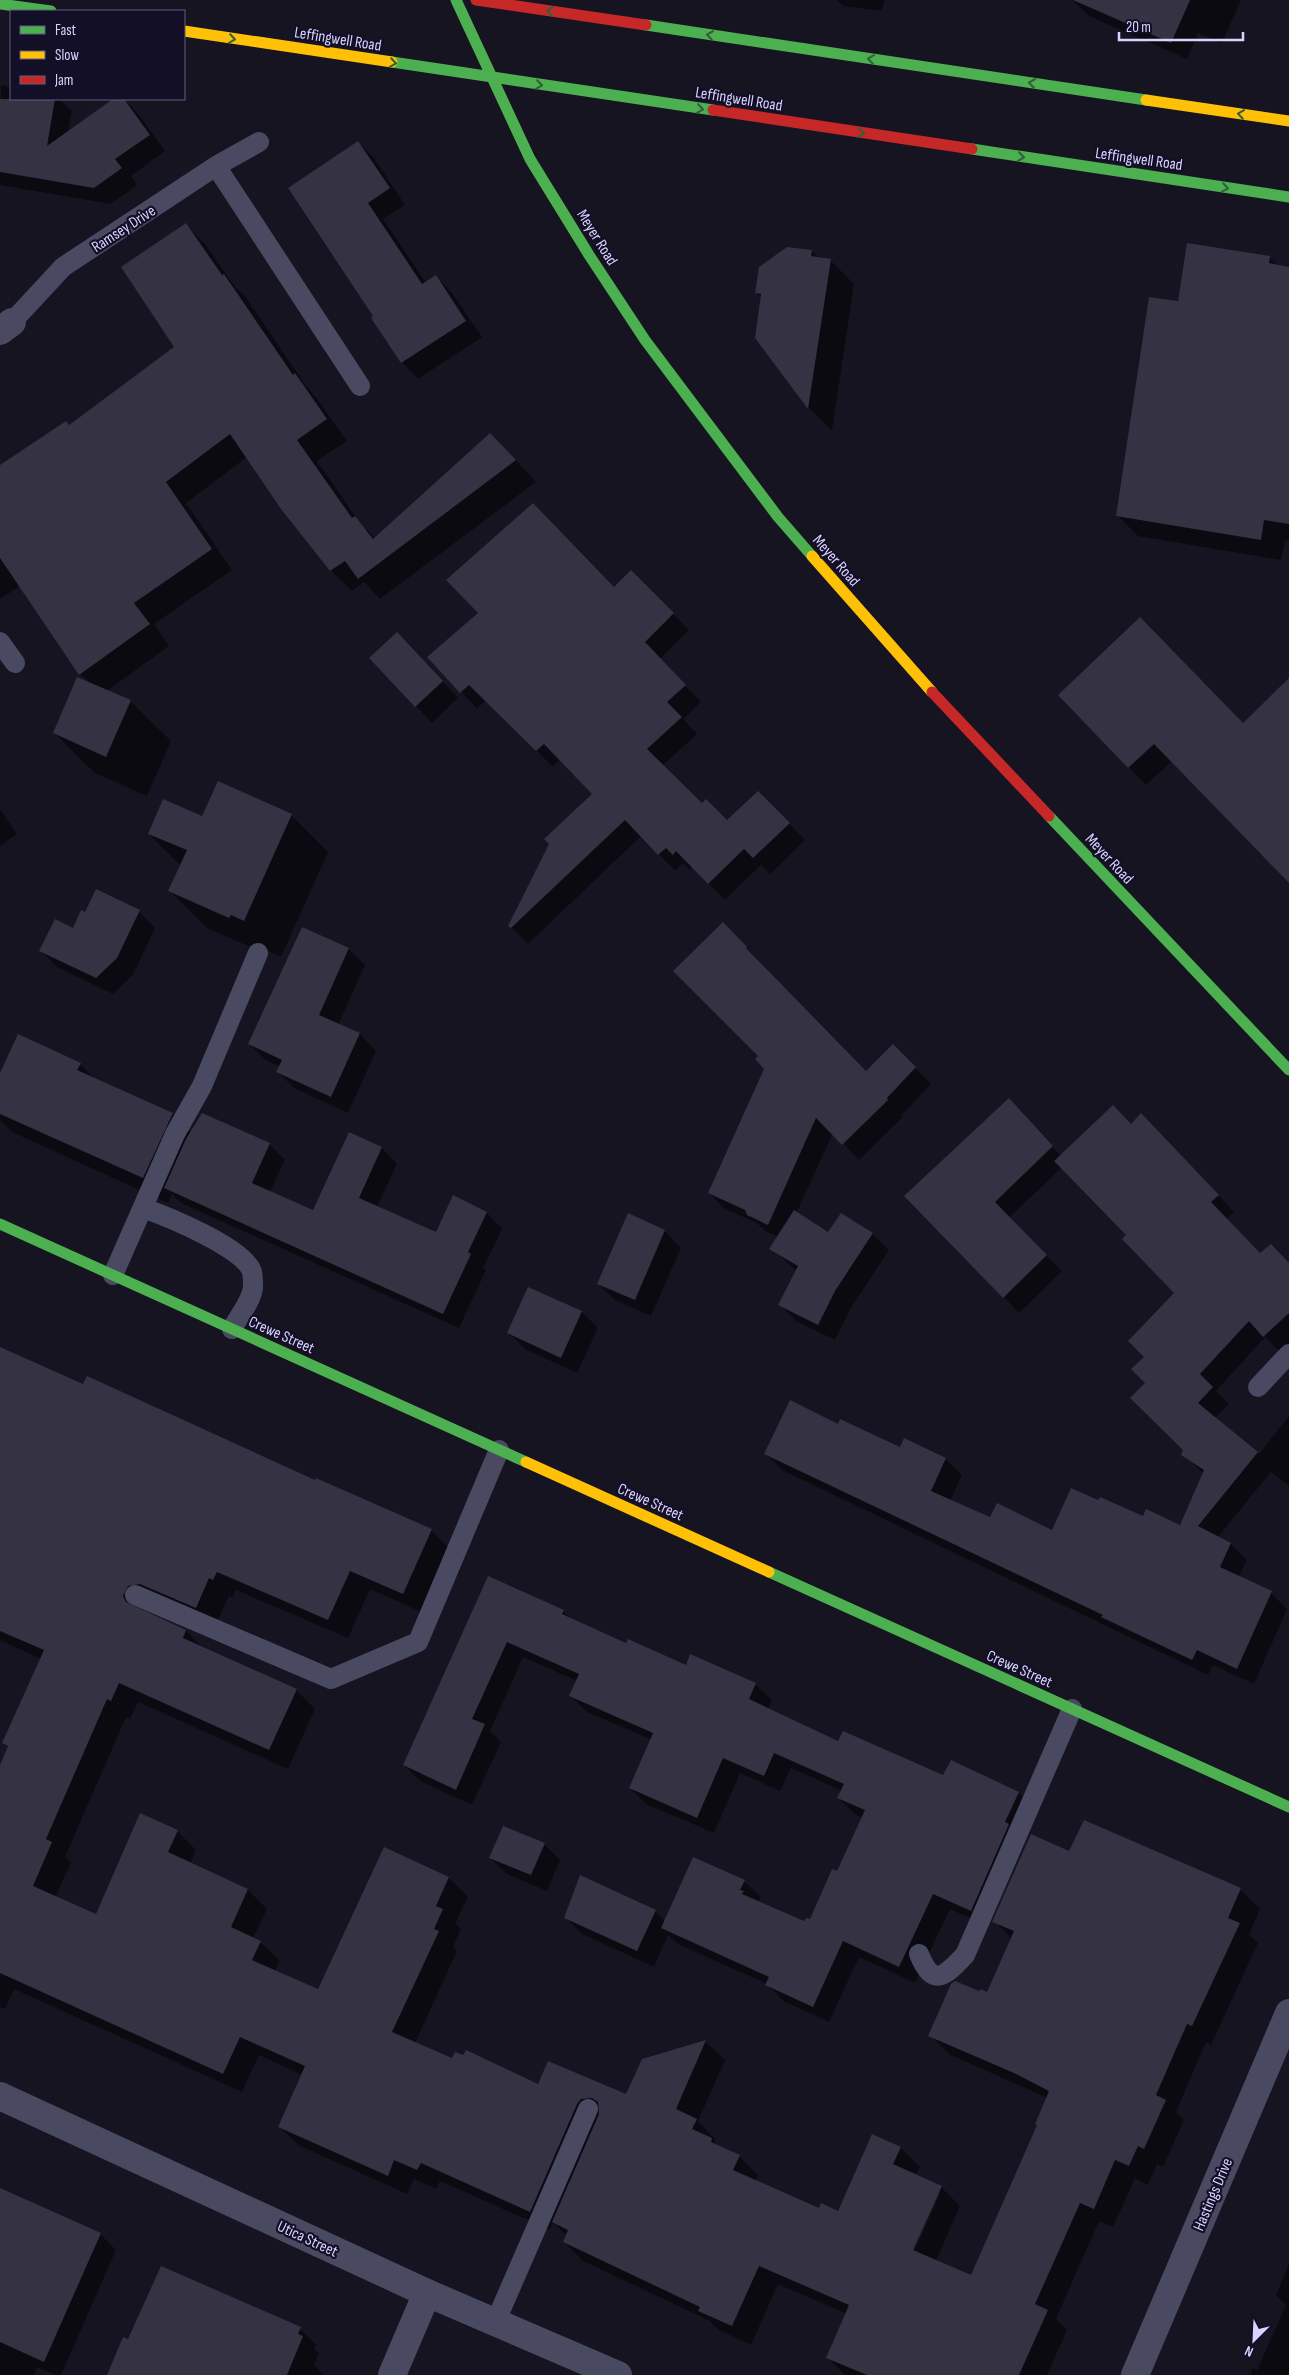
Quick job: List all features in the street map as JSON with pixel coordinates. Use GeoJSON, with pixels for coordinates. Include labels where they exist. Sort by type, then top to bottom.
{"type":"FeatureCollection","features":[{"type":"Feature","properties":{"kind":"main road","name":"Meyer Road"},"geometry":{"type":"LineString","coordinates":[[456,0],[530,159],[594,262],[645,340],[778,518],[941,702],[1289,1070]]}},
{"type":"Feature","properties":{"kind":"main road"},"geometry":{"type":"LineString","coordinates":[[476,0],[1289,121]]}},
{"type":"Feature","properties":{"kind":"main road"},"geometry":{"type":"LineString","coordinates":[[0,4],[44,10]]}},
{"type":"Feature","properties":{"kind":"main road","name":"Leffingwell Road"},"geometry":{"type":"LineString","coordinates":[[185,31],[1289,197]]}},
{"type":"Feature","properties":{"kind":"main road","name":"Crewe Street"},"geometry":{"type":"LineString","coordinates":[[0,1224],[1289,1807]]}},
{"type":"Feature","properties":{"kind":"street","name":"Hastings Drive"},"geometry":{"type":"LineString","coordinates":[[1135,2375],[1289,2013]]}},
{"type":"Feature","properties":{"kind":"street","name":"Utica Street"},"geometry":{"type":"LineString","coordinates":[[0,2096],[427,2293],[618,2375]]}},
{"type":"Feature","properties":{"kind":"street"},"geometry":{"type":"LineString","coordinates":[[392,2375],[427,2293]]}},
{"type":"Feature","properties":{"kind":"lane","name":"Ramsey Drive"},"geometry":{"type":"LineString","coordinates":[[6,326],[63,267],[216,166],[260,142]]}},
{"type":"Feature","properties":{"kind":"lane"},"geometry":{"type":"LineString","coordinates":[[216,166],[360,386]]}},
{"type":"Feature","properties":{"kind":"lane"},"geometry":{"type":"LineString","coordinates":[[0,642],[15,663]]}},
{"type":"Feature","properties":{"kind":"lane"},"geometry":{"type":"LineString","coordinates":[[113,1275],[175,1134],[202,1086],[258,953]]}},
{"type":"Feature","properties":{"kind":"lane"},"geometry":{"type":"LineString","coordinates":[[143,1208],[172,1218],[215,1241],[238,1255],[252,1271],[253,1289],[232,1329]]}},
{"type":"Feature","properties":{"kind":"lane"},"geometry":{"type":"LineString","coordinates":[[1258,1387],[1289,1354]]}},
{"type":"Feature","properties":{"kind":"lane"},"geometry":{"type":"LineString","coordinates":[[135,1595],[331,1678],[418,1642],[500,1450]]}},
{"type":"Feature","properties":{"kind":"lane"},"geometry":{"type":"LineString","coordinates":[[919,1954],[926,1971],[935,1976],[948,1973],[965,1955],[1072,1709]]}},
{"type":"Feature","properties":{"kind":"lane"},"geometry":{"type":"LineString","coordinates":[[495,2323],[588,2109]]}},
{"type":"Feature","properties":{"kind":"building"},"geometry":{"type":"Polygon","coordinates":[[[1073,0],[1190,0],[1171,43],[1073,0]]]}},
{"type":"Feature","properties":{"kind":"building"},"geometry":{"type":"Polygon","coordinates":[[[0,99],[55,100],[47,146],[112,100],[125,100],[150,135],[115,159],[122,168],[94,188],[0,172],[0,99]]]}},
{"type":"Feature","properties":{"kind":"building"},"geometry":{"type":"Polygon","coordinates":[[[358,141],[390,188],[368,203],[422,284],[436,275],[466,321],[401,363],[371,318],[373,316],[288,188],[358,141]]]}},
{"type":"Feature","properties":{"kind":"building"},"geometry":{"type":"Polygon","coordinates":[[[186,223],[222,275],[224,274],[293,375],[295,373],[327,419],[297,440],[352,518],[355,516],[373,539],[490,433],[516,460],[358,579],[345,561],[330,571],[281,509],[230,434],[166,482],[212,549],[134,603],[150,624],[79,675],[0,558],[0,465],[66,421],[69,425],[174,347],[121,267],[186,223]]]}},
{"type":"Feature","properties":{"kind":"building"},"geometry":{"type":"Polygon","coordinates":[[[1187,243],[1270,256],[1269,263],[1289,267],[1289,524],[1264,520],[1261,540],[1116,516],[1149,297],[1178,301],[1187,243]]]}},
{"type":"Feature","properties":{"kind":"building"},"geometry":{"type":"Polygon","coordinates":[[[787,247],[812,250],[811,256],[831,259],[808,409],[755,338],[761,294],[755,293],[759,267],[787,247]]]}},
{"type":"Feature","properties":{"kind":"building"},"geometry":{"type":"Polygon","coordinates":[[[533,503],[614,587],[631,570],[674,613],[645,642],[686,685],[667,702],[682,717],[647,749],[702,803],[706,799],[727,820],[758,791],[790,823],[753,858],[744,849],[708,884],[676,851],[673,855],[666,848],[658,855],[625,820],[511,928],[508,926],[549,844],[544,839],[592,794],[544,744],[536,751],[469,685],[460,693],[427,657],[478,613],[446,580],[533,503]]]}},
{"type":"Feature","properties":{"kind":"building"},"geometry":{"type":"Polygon","coordinates":[[[1140,617],[1243,723],[1289,678],[1289,883],[1154,744],[1128,768],[1058,695],[1140,617]]]}},
{"type":"Feature","properties":{"kind":"building"},"geometry":{"type":"Polygon","coordinates":[[[397,632],[443,681],[415,707],[369,658],[397,632]]]}},
{"type":"Feature","properties":{"kind":"building"},"geometry":{"type":"Polygon","coordinates":[[[77,677],[131,700],[106,757],[53,733],[77,677]]]}},
{"type":"Feature","properties":{"kind":"building"},"geometry":{"type":"Polygon","coordinates":[[[218,781],[292,814],[244,921],[231,915],[229,918],[168,891],[187,850],[148,834],[163,799],[202,816],[218,781]]]}},
{"type":"Feature","properties":{"kind":"building"},"geometry":{"type":"Polygon","coordinates":[[[96,889],[140,910],[117,958],[96,978],[39,951],[55,919],[73,928],[81,910],[85,912],[96,889]]]}},
{"type":"Feature","properties":{"kind":"building"},"geometry":{"type":"Polygon","coordinates":[[[723,922],[866,1071],[893,1044],[916,1067],[887,1098],[888,1100],[842,1145],[816,1118],[768,1225],[747,1215],[745,1210],[708,1193],[764,1069],[755,1059],[758,1056],[673,971],[723,922]]]}},
{"type":"Feature","properties":{"kind":"building"},"geometry":{"type":"Polygon","coordinates":[[[302,927],[349,948],[319,1015],[360,1033],[331,1097],[276,1072],[282,1060],[248,1044],[302,927]]]}},
{"type":"Feature","properties":{"kind":"building"},"geometry":{"type":"Polygon","coordinates":[[[18,1034],[81,1063],[77,1070],[173,1113],[143,1178],[0,1114],[0,1073],[18,1034]]]}},
{"type":"Feature","properties":{"kind":"building"},"geometry":{"type":"Polygon","coordinates":[[[1009,1098],[1053,1146],[995,1202],[1047,1255],[1003,1298],[904,1196],[1009,1098]]]}},
{"type":"Feature","properties":{"kind":"building"},"geometry":{"type":"Polygon","coordinates":[[[1113,1105],[1131,1124],[1141,1113],[1219,1195],[1211,1202],[1260,1253],[1271,1244],[1289,1263],[1289,1313],[1263,1337],[1249,1321],[1200,1374],[1213,1387],[1198,1403],[1258,1452],[1198,1526],[1231,1543],[1220,1567],[1272,1591],[1237,1669],[1197,1650],[1192,1660],[1101,1617],[1103,1615],[764,1454],[790,1400],[838,1424],[840,1419],[900,1447],[904,1438],[946,1458],[931,1491],[990,1517],[997,1503],[1052,1530],[1071,1488],[1098,1500],[1100,1497],[1143,1516],[1146,1509],[1180,1525],[1204,1470],[1181,1455],[1183,1450],[1130,1398],[1145,1383],[1131,1369],[1144,1357],[1128,1341],[1174,1293],[1122,1239],[1126,1235],[1054,1161],[1113,1105]]]}},
{"type":"Feature","properties":{"kind":"building"},"geometry":{"type":"Polygon","coordinates":[[[202,1113],[270,1143],[252,1183],[313,1210],[349,1132],[382,1147],[359,1198],[436,1232],[453,1195],[487,1212],[468,1252],[471,1254],[443,1314],[164,1188],[186,1139],[202,1113]]]}},
{"type":"Feature","properties":{"kind":"building"},"geometry":{"type":"Polygon","coordinates":[[[794,1210],[828,1232],[841,1213],[873,1233],[835,1291],[818,1325],[778,1305],[798,1266],[769,1249],[794,1210]]]}},
{"type":"Feature","properties":{"kind":"building"},"geometry":{"type":"Polygon","coordinates":[[[628,1213],[665,1230],[635,1300],[597,1284],[628,1213]]]}},
{"type":"Feature","properties":{"kind":"building"},"geometry":{"type":"Polygon","coordinates":[[[528,1287],[582,1311],[561,1358],[507,1333],[528,1287]]]}},
{"type":"Feature","properties":{"kind":"building"},"geometry":{"type":"Polygon","coordinates":[[[0,1347],[83,1384],[87,1376],[315,1480],[316,1478],[432,1529],[403,1594],[350,1571],[328,1620],[217,1572],[213,1580],[209,1578],[196,1608],[140,1584],[128,1586],[123,1596],[126,1602],[186,1630],[183,1638],[297,1689],[269,1750],[119,1683],[111,1701],[107,1699],[46,1839],[52,1842],[33,1886],[96,1914],[140,1813],[178,1830],[168,1852],[248,1889],[231,1927],[261,1941],[252,1960],[318,1989],[384,1847],[449,1877],[436,1906],[443,1909],[434,1929],[439,1931],[392,2032],[452,2058],[455,2052],[463,2055],[466,2050],[538,2084],[548,2061],[626,2094],[642,2059],[706,2040],[676,2109],[697,2119],[692,2129],[712,2138],[711,2142],[740,2155],[733,2170],[819,2208],[821,2203],[838,2211],[872,2134],[901,2147],[893,2164],[942,2186],[913,2250],[971,2275],[1037,2125],[1035,2124],[1049,2091],[1014,2073],[928,2036],[951,1984],[955,1981],[979,1991],[981,1989],[987,1992],[1014,1931],[992,1922],[1031,1834],[1069,1851],[1084,1820],[1241,1888],[1228,1918],[1240,1923],[1192,2026],[1187,2024],[1156,2095],[1166,2100],[1144,2149],[1138,2146],[1129,2166],[1115,2160],[1094,2209],[1080,2203],[1035,2304],[1048,2310],[1019,2375],[867,2375],[826,2358],[849,2305],[759,2266],[732,2326],[698,2311],[700,2307],[563,2242],[568,2230],[552,2222],[599,2114],[598,2102],[592,2098],[581,2099],[577,2104],[530,2212],[421,2163],[417,2170],[394,2160],[388,2176],[278,2127],[305,2066],[240,2037],[223,2074],[0,1973],[0,1765],[8,1746],[2,1743],[44,1650],[0,1631],[0,1347]]]}},
{"type":"Feature","properties":{"kind":"building"},"geometry":{"type":"Polygon","coordinates":[[[488,1576],[564,1610],[562,1614],[626,1643],[628,1639],[686,1665],[690,1654],[756,1683],[749,1699],[838,1741],[843,1731],[943,1775],[951,1760],[1019,1792],[1005,1822],[1009,1824],[971,1911],[933,1894],[899,1967],[843,1941],[813,2007],[765,1985],[769,1977],[661,1928],[693,1857],[745,1880],[740,1890],[744,1891],[742,1894],[804,1921],[806,1918],[810,1919],[832,1869],[837,1871],[865,1810],[837,1798],[844,1784],[774,1753],[764,1776],[723,1758],[697,1818],[629,1788],[653,1733],[569,1696],[579,1674],[507,1642],[472,1719],[485,1724],[456,1790],[403,1765],[488,1576]]]}},
{"type":"Feature","properties":{"kind":"building"},"geometry":{"type":"Polygon","coordinates":[[[503,1826],[545,1843],[531,1875],[489,1858],[503,1826]]]}},
{"type":"Feature","properties":{"kind":"building"},"geometry":{"type":"Polygon","coordinates":[[[580,1875],[656,1910],[637,1951],[564,1918],[580,1875]]]}},
{"type":"Feature","properties":{"kind":"building"},"geometry":{"type":"Polygon","coordinates":[[[0,2188],[101,2233],[44,2362],[0,2342],[0,2188]]]}},
{"type":"Feature","properties":{"kind":"building"},"geometry":{"type":"Polygon","coordinates":[[[161,2266],[301,2327],[298,2334],[303,2336],[287,2375],[107,2375],[123,2337],[128,2339],[161,2266]]]}},
{"type":"Feature","properties":{"kind":"traffic: fast"},"geometry":{"type":"LineString","coordinates":[[456,0],[530,159],[589,255],[645,340],[778,517],[812,556]]}},
{"type":"Feature","properties":{"kind":"traffic: fast"},"geometry":{"type":"LineString","coordinates":[[0,4],[44,10]]}},
{"type":"Feature","properties":{"kind":"traffic: fast"},"geometry":{"type":"LineString","coordinates":[[646,25],[1146,100]]}},
{"type":"Feature","properties":{"kind":"traffic: fast"},"geometry":{"type":"LineString","coordinates":[[392,62],[713,110]]}},
{"type":"Feature","properties":{"kind":"traffic: fast"},"geometry":{"type":"LineString","coordinates":[[972,149],[1289,197]]}},
{"type":"Feature","properties":{"kind":"traffic: fast"},"geometry":{"type":"LineString","coordinates":[[1049,816],[1289,1070]]}},
{"type":"Feature","properties":{"kind":"traffic: fast"},"geometry":{"type":"LineString","coordinates":[[0,1224],[526,1462]]}},
{"type":"Feature","properties":{"kind":"traffic: fast"},"geometry":{"type":"LineString","coordinates":[[769,1572],[1289,1807]]}},
{"type":"Feature","properties":{"kind":"traffic: slow"},"geometry":{"type":"LineString","coordinates":[[185,31],[392,62]]}},
{"type":"Feature","properties":{"kind":"traffic: slow"},"geometry":{"type":"LineString","coordinates":[[1146,100],[1289,121]]}},
{"type":"Feature","properties":{"kind":"traffic: slow"},"geometry":{"type":"LineString","coordinates":[[812,556],[932,692]]}},
{"type":"Feature","properties":{"kind":"traffic: slow"},"geometry":{"type":"LineString","coordinates":[[526,1462],[769,1572]]}},
{"type":"Feature","properties":{"kind":"traffic: jam"},"geometry":{"type":"LineString","coordinates":[[476,0],[646,25]]}},
{"type":"Feature","properties":{"kind":"traffic: jam"},"geometry":{"type":"LineString","coordinates":[[713,110],[972,149]]}},
{"type":"Feature","properties":{"kind":"traffic: jam"},"geometry":{"type":"LineString","coordinates":[[932,692],[1049,816]]}}]}
